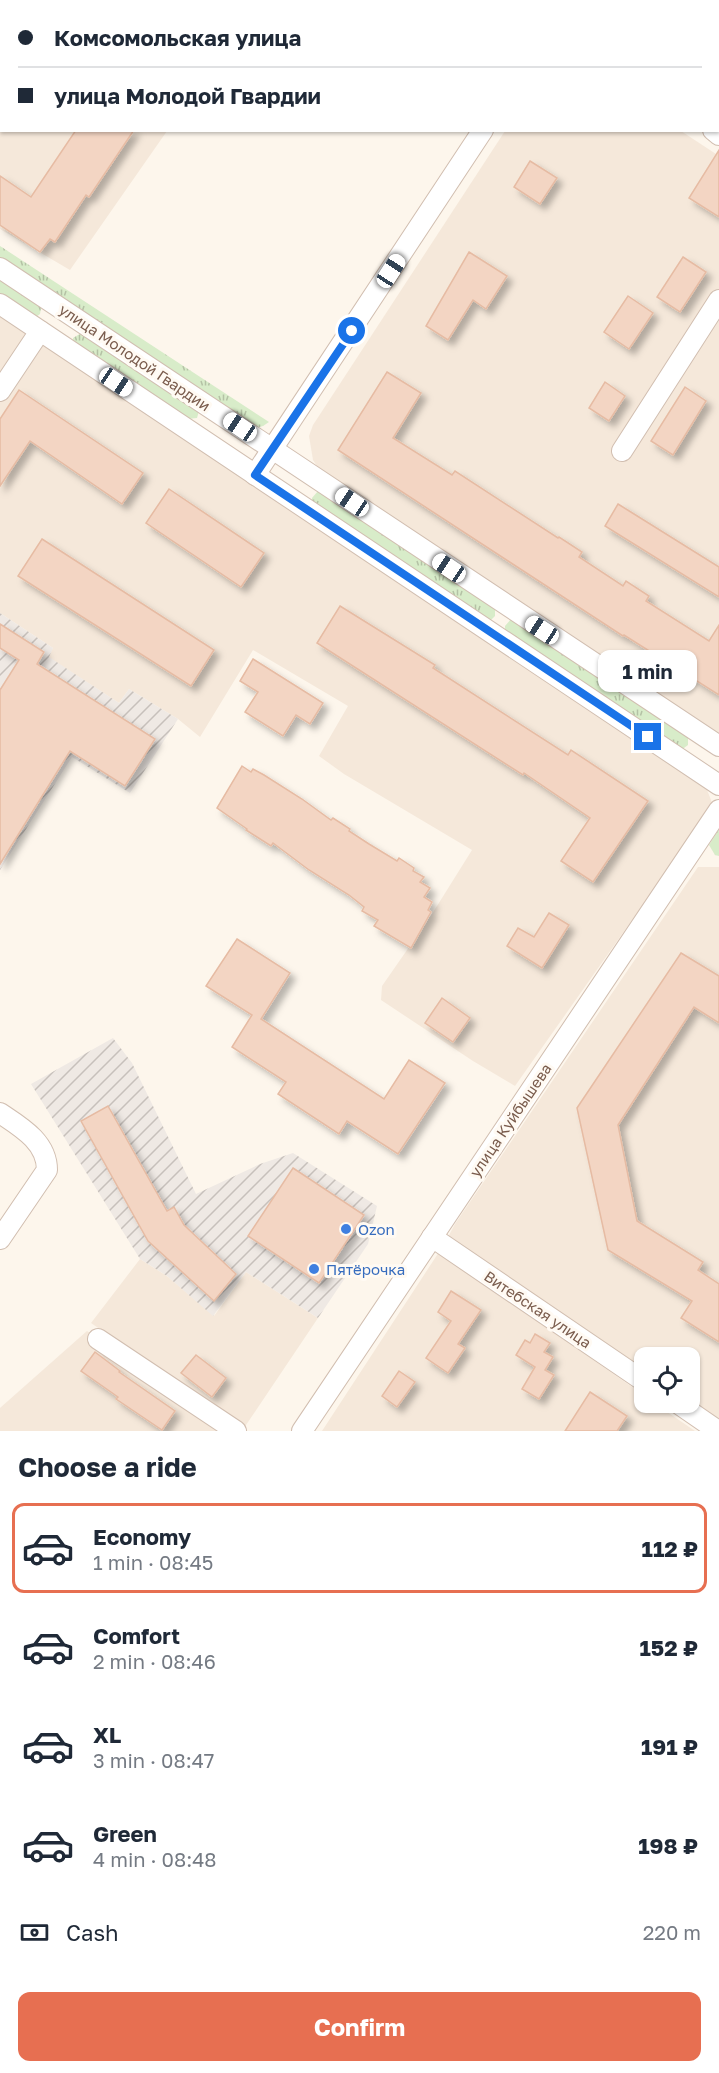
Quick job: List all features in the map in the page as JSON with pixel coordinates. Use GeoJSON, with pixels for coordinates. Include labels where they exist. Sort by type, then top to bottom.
{"type":"FeatureCollection","features":[{"type":"Feature","properties":{"kind":"street"},"geometry":{"type":"LineString","coordinates":[[255,475],[274,450],[482,132]]}},
{"type":"Feature","properties":{"kind":"street","name":"улица Молодой Гвардии"},"geometry":{"type":"LineString","coordinates":[[0,268],[719,746]]}},
{"type":"Feature","properties":{"kind":"street"},"geometry":{"type":"LineString","coordinates":[[622,451],[719,300]]}},
{"type":"Feature","properties":{"kind":"street","name":"улица Молодой Гвардии"},"geometry":{"type":"LineString","coordinates":[[0,304],[719,785]]}},
{"type":"Feature","properties":{"kind":"street"},"geometry":{"type":"LineString","coordinates":[[0,391],[40,331]]}},
{"type":"Feature","properties":{"kind":"street","name":"улица Куйбышева"},"geometry":{"type":"LineString","coordinates":[[302,1431],[719,810]]}},
{"type":"Feature","properties":{"kind":"street"},"geometry":{"type":"LineString","coordinates":[[0,1113],[32,1136],[47,1161],[47,1170],[0,1239]]}},
{"type":"Feature","properties":{"kind":"street","name":"Витебская улица"},"geometry":{"type":"LineString","coordinates":[[432,1237],[634,1375]]}},
{"type":"Feature","properties":{"kind":"street"},"geometry":{"type":"LineString","coordinates":[[98,1339],[236,1431]]}},
{"type":"Feature","properties":{"kind":"street"},"geometry":{"type":"LineString","coordinates":[[692,1413],[717,1431]]}},
{"type":"Feature","properties":{"kind":"shaded area"},"geometry":{"type":"Polygon","coordinates":[[[0,132],[166,132],[70,270],[0,229],[0,132]]]}},
{"type":"Feature","properties":{"kind":"shaded area"},"geometry":{"type":"Polygon","coordinates":[[[504,132],[683,132],[719,156],[719,738],[327,481],[313,460],[309,436],[313,425],[504,132]]]}},
{"type":"Feature","properties":{"kind":"shaded area"},"geometry":{"type":"Polygon","coordinates":[[[0,314],[705,785],[713,805],[515,1086],[381,1000],[382,986],[432,914],[472,850],[344,774],[319,756],[348,706],[253,650],[200,737],[178,719],[129,689],[119,703],[48,657],[53,648],[0,613],[0,314]]]}},
{"type":"Feature","properties":{"kind":"shaded area"},"geometry":{"type":"Polygon","coordinates":[[[0,613],[53,648],[49,657],[119,703],[129,689],[178,719],[130,793],[72,757],[0,870],[0,613]]]}},
{"type":"Feature","properties":{"kind":"shaded area"},"geometry":{"type":"Polygon","coordinates":[[[698,867],[719,867],[719,1419],[700,1407],[700,1347],[634,1347],[634,1362],[448,1237],[698,867]]]}},
{"type":"Feature","properties":{"kind":"shaded area"},"geometry":{"type":"Polygon","coordinates":[[[113,1038],[132,1063],[196,1194],[260,1164],[293,1153],[377,1206],[368,1244],[318,1318],[246,1272],[213,1316],[167,1276],[140,1259],[31,1084],[113,1038]]]}},
{"type":"Feature","properties":{"kind":"shaded area"},"geometry":{"type":"Polygon","coordinates":[[[439,1252],[634,1388],[634,1413],[669,1413],[695,1431],[322,1431],[439,1252]]]}},
{"type":"Feature","properties":{"kind":"shaded area"},"geometry":{"type":"Polygon","coordinates":[[[140,1259],[167,1276],[214,1316],[246,1272],[318,1318],[244,1428],[91,1323],[140,1259]]]}},
{"type":"Feature","properties":{"kind":"shaded area"},"geometry":{"type":"Polygon","coordinates":[[[87,1331],[230,1431],[0,1431],[0,1408],[87,1331]]]}},
{"type":"Feature","properties":{"kind":"green space"},"geometry":{"type":"Polygon","coordinates":[[[0,246],[269,422],[256,428],[0,263],[0,246]]]}},
{"type":"Feature","properties":{"kind":"green space"},"geometry":{"type":"Polygon","coordinates":[[[0,275],[38,301],[41,308],[40,314],[36,317],[0,296],[0,275]]]}},
{"type":"Feature","properties":{"kind":"green space"},"geometry":{"type":"Polygon","coordinates":[[[83,332],[199,411],[197,418],[187,419],[73,344],[73,338],[83,332]]]}},
{"type":"Feature","properties":{"kind":"green space"},"geometry":{"type":"Polygon","coordinates":[[[318,491],[322,491],[495,606],[495,616],[491,620],[485,620],[312,504],[312,498],[318,491]]]}},
{"type":"Feature","properties":{"kind":"green space"},"geometry":{"type":"Polygon","coordinates":[[[511,619],[688,735],[688,745],[678,749],[505,633],[505,626],[511,619]]]}},
{"type":"Feature","properties":{"kind":"green space"},"geometry":{"type":"Polygon","coordinates":[[[719,829],[719,856],[715,855],[709,845],[719,829]]]}},
{"type":"Feature","properties":{"kind":"building"},"geometry":{"type":"Polygon","coordinates":[[[75,132],[133,132],[89,197],[86,195],[55,242],[50,239],[40,252],[0,225],[0,176],[31,197],[75,132]]]}},
{"type":"Feature","properties":{"kind":"building"},"geometry":{"type":"Polygon","coordinates":[[[719,150],[719,217],[689,198],[719,150]]]}},
{"type":"Feature","properties":{"kind":"building"},"geometry":{"type":"Polygon","coordinates":[[[530,161],[557,178],[540,204],[514,187],[530,161]]]}},
{"type":"Feature","properties":{"kind":"building"},"geometry":{"type":"Polygon","coordinates":[[[469,252],[507,276],[486,309],[473,300],[448,340],[426,326],[469,252]]]}},
{"type":"Feature","properties":{"kind":"building"},"geometry":{"type":"Polygon","coordinates":[[[683,257],[706,272],[680,312],[657,297],[683,257]]]}},
{"type":"Feature","properties":{"kind":"building"},"geometry":{"type":"Polygon","coordinates":[[[628,296],[653,313],[629,349],[604,332],[628,296]]]}},
{"type":"Feature","properties":{"kind":"building"},"geometry":{"type":"Polygon","coordinates":[[[387,372],[421,393],[393,438],[452,475],[455,471],[559,537],[582,552],[579,557],[623,586],[626,581],[649,596],[646,601],[709,641],[719,625],[719,695],[623,636],[338,450],[387,372]]]}},
{"type":"Feature","properties":{"kind":"building"},"geometry":{"type":"Polygon","coordinates":[[[605,382],[625,396],[609,421],[589,408],[605,382]]]}},
{"type":"Feature","properties":{"kind":"building"},"geometry":{"type":"Polygon","coordinates":[[[685,387],[706,401],[673,455],[651,441],[685,387]]]}},
{"type":"Feature","properties":{"kind":"building"},"geometry":{"type":"Polygon","coordinates":[[[19,390],[143,473],[122,504],[30,441],[0,486],[0,419],[19,390]]]}},
{"type":"Feature","properties":{"kind":"building"},"geometry":{"type":"Polygon","coordinates":[[[169,489],[264,553],[241,587],[146,523],[169,489]]]}},
{"type":"Feature","properties":{"kind":"building"},"geometry":{"type":"Polygon","coordinates":[[[618,504],[719,567],[719,597],[605,526],[618,504]]]}},
{"type":"Feature","properties":{"kind":"building"},"geometry":{"type":"Polygon","coordinates":[[[42,539],[214,650],[191,686],[18,576],[42,539]]]}},
{"type":"Feature","properties":{"kind":"building"},"geometry":{"type":"Polygon","coordinates":[[[340,606],[435,665],[433,668],[568,755],[571,750],[648,801],[593,882],[561,861],[590,818],[524,773],[523,775],[317,643],[340,606]]]}},
{"type":"Feature","properties":{"kind":"building"},"geometry":{"type":"Polygon","coordinates":[[[0,624],[44,652],[37,664],[155,739],[125,786],[70,751],[0,864],[0,690],[19,660],[0,648],[0,624]]]}},
{"type":"Feature","properties":{"kind":"building"},"geometry":{"type":"Polygon","coordinates":[[[253,659],[323,703],[310,724],[296,715],[283,736],[245,712],[258,692],[240,681],[253,659]]]}},
{"type":"Feature","properties":{"kind":"building"},"geometry":{"type":"Polygon","coordinates":[[[242,766],[251,772],[253,769],[264,775],[331,820],[333,818],[350,829],[349,831],[369,844],[397,861],[399,858],[414,868],[413,871],[424,877],[420,882],[430,888],[424,897],[432,902],[428,910],[431,912],[411,948],[374,926],[378,920],[362,911],[364,907],[349,895],[309,870],[273,843],[271,846],[246,830],[217,808],[242,766]]]}},
{"type":"Feature","properties":{"kind":"building"},"geometry":{"type":"Polygon","coordinates":[[[549,913],[569,925],[542,968],[507,946],[518,928],[534,937],[549,913]]]}},
{"type":"Feature","properties":{"kind":"building"},"geometry":{"type":"Polygon","coordinates":[[[237,939],[290,973],[261,1019],[384,1099],[409,1060],[445,1083],[398,1154],[347,1121],[339,1134],[278,1094],[286,1082],[232,1047],[252,1015],[206,986],[237,939]]]}},
{"type":"Feature","properties":{"kind":"building"},"geometry":{"type":"Polygon","coordinates":[[[681,953],[719,976],[719,1023],[694,1007],[618,1125],[637,1221],[703,1262],[698,1270],[719,1284],[719,1342],[681,1318],[692,1301],[608,1250],[577,1108],[681,953]]]}},
{"type":"Feature","properties":{"kind":"building"},"geometry":{"type":"Polygon","coordinates":[[[442,998],[470,1018],[453,1042],[425,1023],[442,998]]]}},
{"type":"Feature","properties":{"kind":"building"},"geometry":{"type":"Polygon","coordinates":[[[108,1106],[167,1211],[174,1207],[184,1225],[236,1274],[214,1301],[148,1241],[81,1121],[108,1106]]]}},
{"type":"Feature","properties":{"kind":"building"},"geometry":{"type":"Polygon","coordinates":[[[293,1168],[364,1215],[319,1283],[248,1236],[293,1168]]]}},
{"type":"Feature","properties":{"kind":"building"},"geometry":{"type":"Polygon","coordinates":[[[451,1291],[481,1310],[458,1344],[465,1348],[448,1373],[426,1358],[451,1321],[438,1312],[451,1291]]]}},
{"type":"Feature","properties":{"kind":"building"},"geometry":{"type":"Polygon","coordinates":[[[535,1334],[550,1343],[544,1352],[553,1357],[545,1370],[554,1375],[539,1399],[522,1389],[535,1367],[516,1355],[525,1340],[530,1343],[535,1334]]]}},
{"type":"Feature","properties":{"kind":"building"},"geometry":{"type":"Polygon","coordinates":[[[95,1352],[119,1372],[175,1411],[162,1430],[116,1399],[118,1397],[81,1371],[95,1352]]]}},
{"type":"Feature","properties":{"kind":"building"},"geometry":{"type":"Polygon","coordinates":[[[196,1355],[226,1378],[212,1397],[181,1373],[196,1355]]]}},
{"type":"Feature","properties":{"kind":"building"},"geometry":{"type":"Polygon","coordinates":[[[399,1371],[415,1382],[397,1407],[382,1396],[399,1371]]]}},
{"type":"Feature","properties":{"kind":"building"},"geometry":{"type":"Polygon","coordinates":[[[590,1392],[627,1416],[617,1431],[565,1431],[590,1392]]]}},
{"type":"Feature","properties":{"kind":"place","name":"Ozon"},"geometry":{"type":"Point","coordinates":[346,1229]}},
{"type":"Feature","properties":{"kind":"place","name":"Пятёрочка"},"geometry":{"type":"Point","coordinates":[314,1269]}},
{"type":"Feature","properties":{"kind":"route"},"geometry":{"type":"LineString","coordinates":[[352,331],[255,475],[648,737]]}}]}
